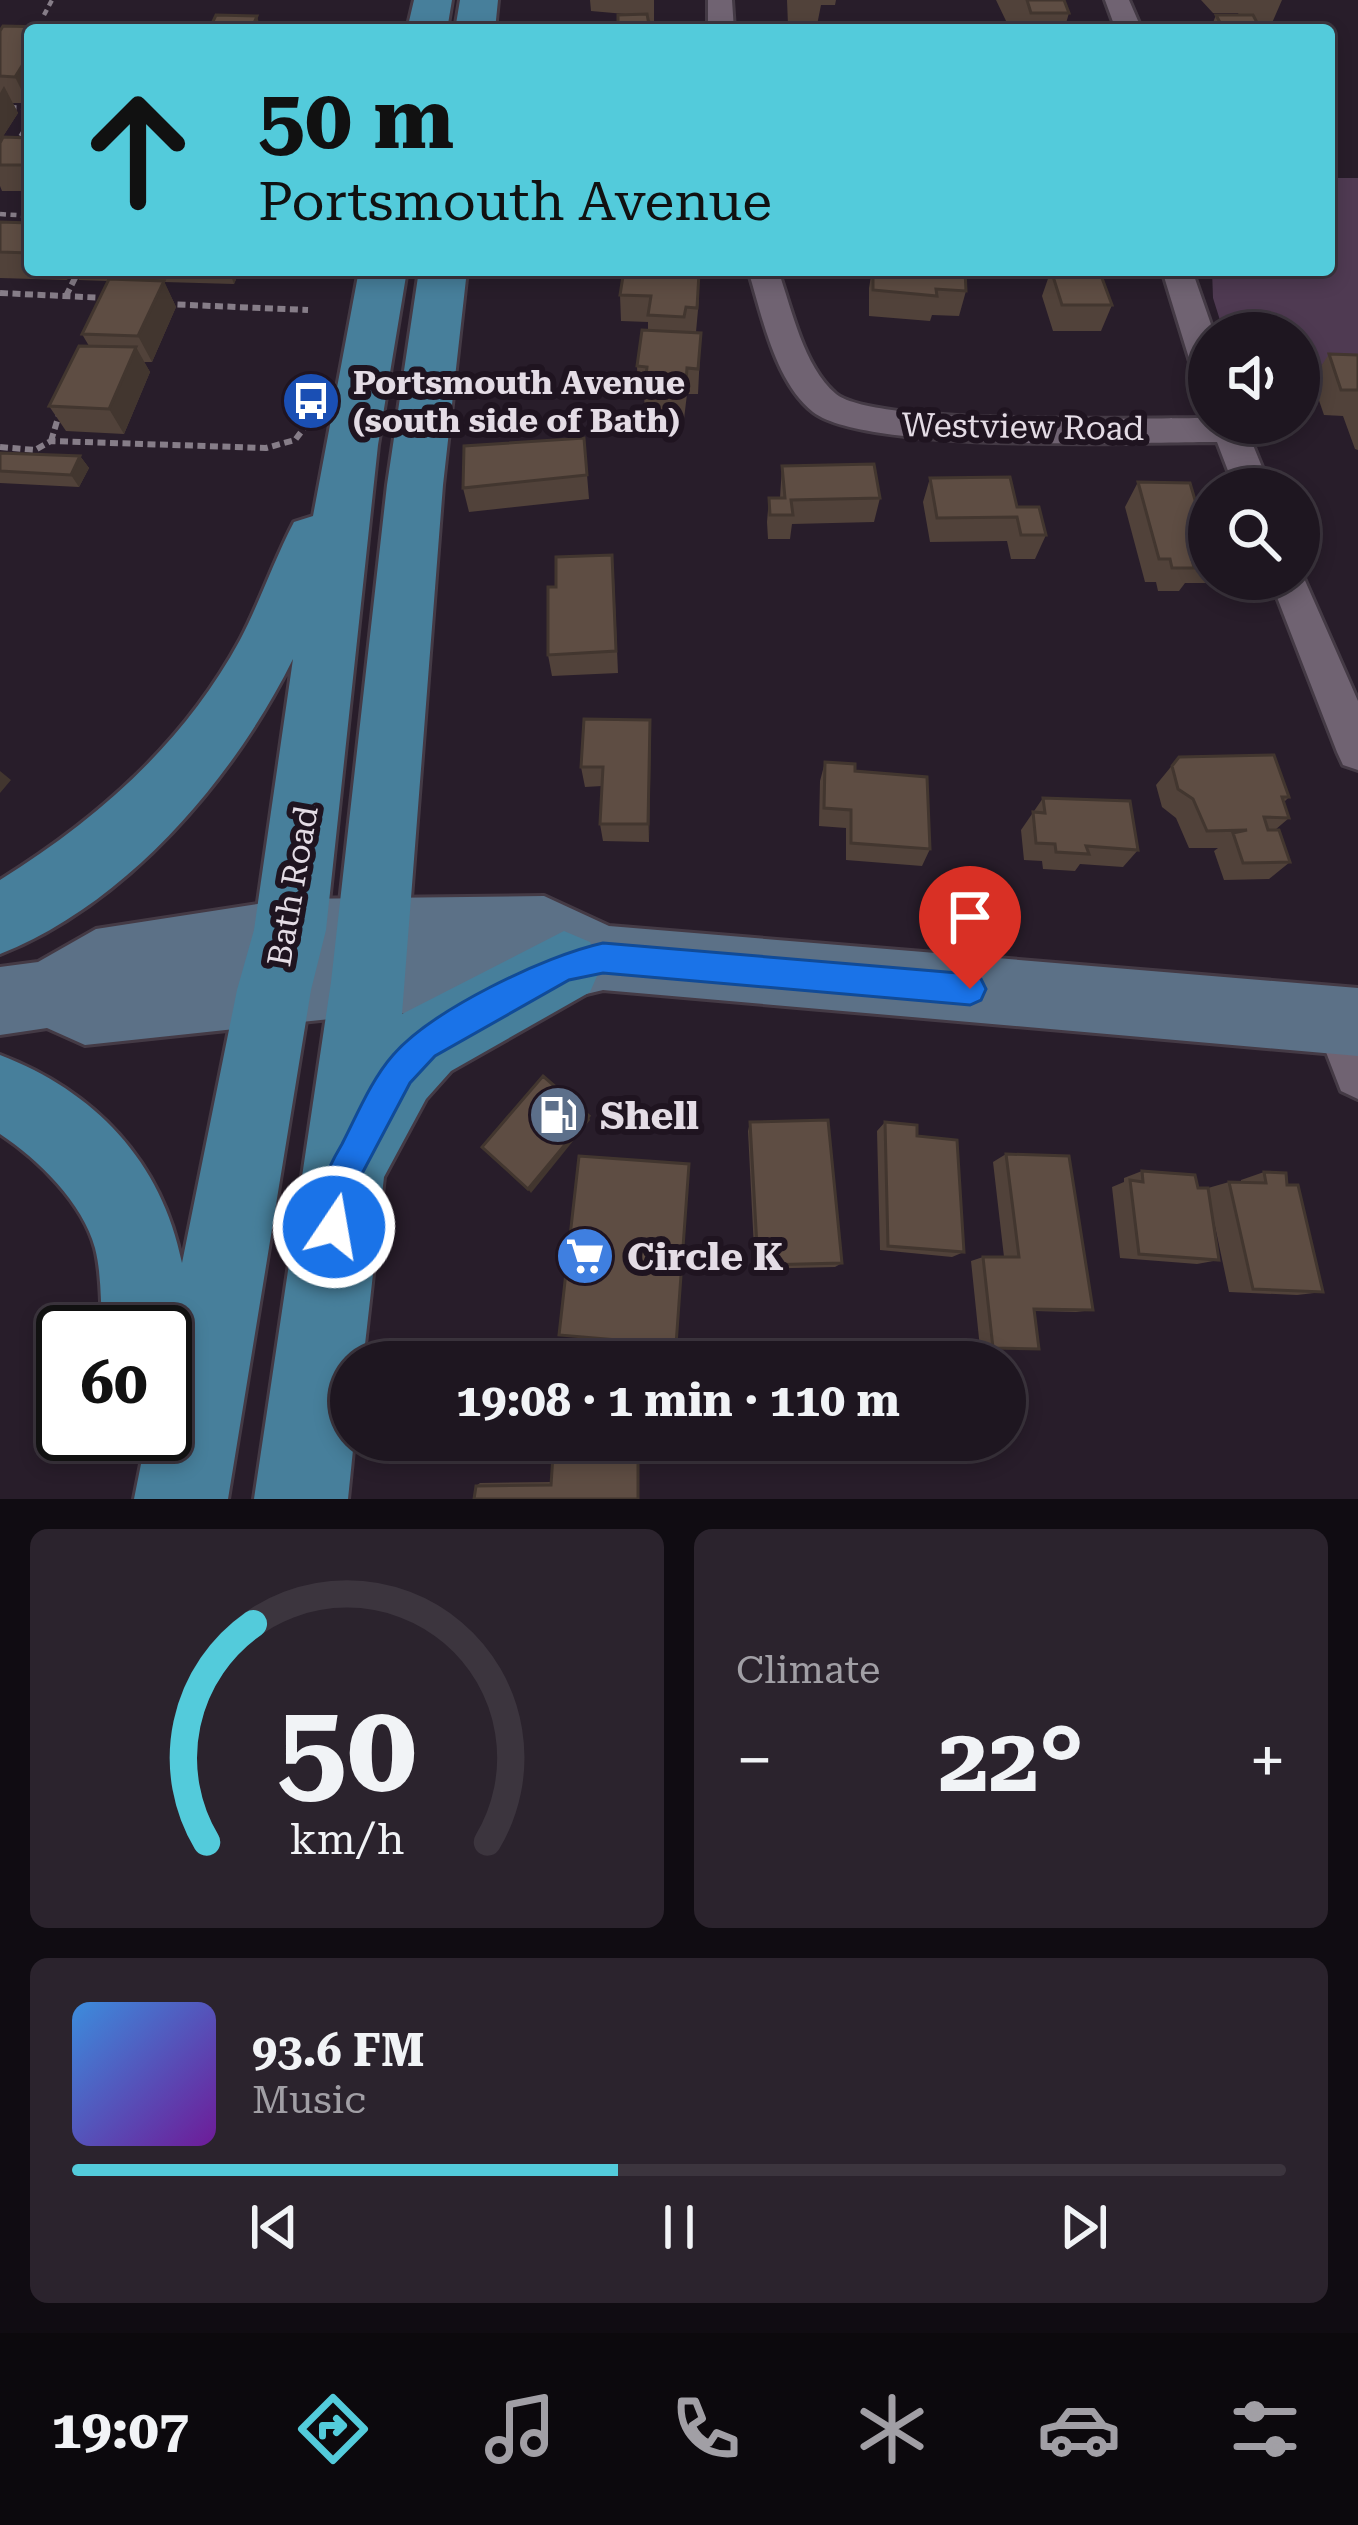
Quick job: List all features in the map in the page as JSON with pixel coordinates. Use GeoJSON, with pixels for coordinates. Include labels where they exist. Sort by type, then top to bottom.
{"type":"FeatureCollection","features":[{"type":"Feature","properties":{"kind":"main road","name":"Bath Road"},"geometry":{"type":"LineString","coordinates":[[181,1499],[282,960],[333,427],[380,276]]}},
{"type":"Feature","properties":{"kind":"main road"},"geometry":{"type":"LineString","coordinates":[[301,1499],[370,954],[416,484],[442,276]]}},
{"type":"Feature","properties":{"kind":"main road"},"geometry":{"type":"LineString","coordinates":[[0,920],[76,874],[157,806],[218,734],[286,614],[333,427]]}},
{"type":"Feature","properties":{"kind":"main road"},"geometry":{"type":"LineString","coordinates":[[25,997],[86,1011],[282,960],[370,954],[528,975],[583,962],[1352,1039]]}},
{"type":"Feature","properties":{"kind":"main road"},"geometry":{"type":"LineString","coordinates":[[339,1182],[399,1072],[424,1044],[583,962]]}},
{"type":"Feature","properties":{"kind":"main road"},"geometry":{"type":"LineString","coordinates":[[0,1094],[21,1100],[94,1163],[136,1246],[144,1305]]}},
{"type":"Feature","properties":{"kind":"main road"},"geometry":{"type":"LineString","coordinates":[[150,1499],[152,1461]]}},
{"type":"Feature","properties":{"kind":"street","name":"Westview Road"},"geometry":{"type":"LineString","coordinates":[[765,276],[799,365],[828,407],[891,425],[1188,426]]}},
{"type":"Feature","properties":{"kind":"street"},"geometry":{"type":"LineString","coordinates":[[1179,276],[1191,312]]}},
{"type":"Feature","properties":{"kind":"street"},"geometry":{"type":"LineString","coordinates":[[1297,600],[1358,752]]}},
{"type":"Feature","properties":{"kind":"path"},"geometry":{"type":"LineString","coordinates":[[44,15],[52,0]]}},
{"type":"Feature","properties":{"kind":"path"},"geometry":{"type":"LineString","coordinates":[[24,130],[9,154],[24,152]]}},
{"type":"Feature","properties":{"kind":"path"},"geometry":{"type":"LineString","coordinates":[[66,296],[76,276]]}},
{"type":"Feature","properties":{"kind":"path"},"geometry":{"type":"LineString","coordinates":[[0,293],[114,299],[112,302]]}},
{"type":"Feature","properties":{"kind":"path"},"geometry":{"type":"LineString","coordinates":[[156,304],[308,310]]}},
{"type":"Feature","properties":{"kind":"path"},"geometry":{"type":"LineString","coordinates":[[52,440],[51,429],[61,408]]}},
{"type":"Feature","properties":{"kind":"path"},"geometry":{"type":"LineString","coordinates":[[0,447],[35,450],[52,440],[266,448],[333,427]]}},
{"type":"Feature","properties":{"kind":"shaded area"},"geometry":{"type":"Polygon","coordinates":[[[1335,178],[1358,178],[1358,367],[1320,366],[1320,312],[1217,312],[1212,276],[1335,276],[1335,178]]]}},
{"type":"Feature","properties":{"kind":"building"},"geometry":{"type":"Polygon","coordinates":[[[1027,0],[1064,0],[1069,13],[1031,13],[1027,0]]]}},
{"type":"Feature","properties":{"kind":"building"},"geometry":{"type":"Polygon","coordinates":[[[647,14],[649,24],[618,24],[618,15],[647,14]]]}},
{"type":"Feature","properties":{"kind":"building"},"geometry":{"type":"Polygon","coordinates":[[[216,15],[257,16],[254,24],[212,24],[216,15]]]}},
{"type":"Feature","properties":{"kind":"building"},"geometry":{"type":"Polygon","coordinates":[[[1216,15],[1253,15],[1258,24],[1221,24],[1216,15]]]}},
{"type":"Feature","properties":{"kind":"building"},"geometry":{"type":"Polygon","coordinates":[[[3,26],[24,26],[24,63],[15,77],[0,76],[3,26]]]}},
{"type":"Feature","properties":{"kind":"building"},"geometry":{"type":"Polygon","coordinates":[[[3,137],[24,138],[24,165],[0,165],[3,137]]]}},
{"type":"Feature","properties":{"kind":"building"},"geometry":{"type":"Polygon","coordinates":[[[0,222],[24,223],[24,253],[0,252],[0,222]]]}},
{"type":"Feature","properties":{"kind":"building"},"geometry":{"type":"Polygon","coordinates":[[[623,276],[699,276],[697,308],[686,307],[684,317],[648,315],[651,296],[620,295],[623,276]]]}},
{"type":"Feature","properties":{"kind":"building"},"geometry":{"type":"Polygon","coordinates":[[[873,276],[965,276],[966,291],[936,289],[937,296],[873,290],[873,276]]]}},
{"type":"Feature","properties":{"kind":"building"},"geometry":{"type":"Polygon","coordinates":[[[1053,276],[1101,276],[1112,305],[1062,305],[1053,276]]]}},
{"type":"Feature","properties":{"kind":"building"},"geometry":{"type":"Polygon","coordinates":[[[109,279],[164,281],[138,336],[82,334],[109,279]]]}},
{"type":"Feature","properties":{"kind":"building"},"geometry":{"type":"Polygon","coordinates":[[[642,330],[701,333],[698,369],[687,368],[685,394],[644,392],[647,367],[637,366],[642,330]]]}},
{"type":"Feature","properties":{"kind":"building"},"geometry":{"type":"Polygon","coordinates":[[[79,346],[136,347],[109,409],[49,406],[79,346]]]}},
{"type":"Feature","properties":{"kind":"building"},"geometry":{"type":"Polygon","coordinates":[[[1329,354],[1358,355],[1358,390],[1341,390],[1329,354]]]}},
{"type":"Feature","properties":{"kind":"building"},"geometry":{"type":"Polygon","coordinates":[[[584,438],[587,475],[463,488],[464,446],[584,438]]]}},
{"type":"Feature","properties":{"kind":"building"},"geometry":{"type":"Polygon","coordinates":[[[0,453],[80,456],[71,475],[0,471],[0,453]]]}},
{"type":"Feature","properties":{"kind":"building"},"geometry":{"type":"Polygon","coordinates":[[[874,464],[880,498],[791,500],[793,515],[770,515],[769,498],[785,498],[782,466],[874,464]]]}},
{"type":"Feature","properties":{"kind":"building"},"geometry":{"type":"Polygon","coordinates":[[[1010,477],[1017,507],[1039,507],[1046,535],[1021,535],[1017,517],[937,518],[930,478],[1010,477]]]}},
{"type":"Feature","properties":{"kind":"building"},"geometry":{"type":"Polygon","coordinates":[[[1138,482],[1188,483],[1188,568],[1172,568],[1170,559],[1159,559],[1138,482]]]}},
{"type":"Feature","properties":{"kind":"building"},"geometry":{"type":"Polygon","coordinates":[[[612,555],[616,651],[548,655],[548,587],[556,587],[556,557],[612,555]]]}},
{"type":"Feature","properties":{"kind":"building"},"geometry":{"type":"Polygon","coordinates":[[[584,719],[650,720],[648,824],[600,824],[603,767],[581,767],[584,719]]]}},
{"type":"Feature","properties":{"kind":"building"},"geometry":{"type":"Polygon","coordinates":[[[1274,755],[1289,797],[1282,797],[1289,818],[1264,817],[1268,830],[1279,830],[1290,862],[1243,863],[1233,833],[1247,830],[1207,831],[1193,799],[1178,789],[1172,766],[1179,757],[1274,755]]]}},
{"type":"Feature","properties":{"kind":"building"},"geometry":{"type":"Polygon","coordinates":[[[825,762],[855,764],[855,771],[927,777],[930,849],[851,843],[851,810],[824,808],[825,762]]]}},
{"type":"Feature","properties":{"kind":"building"},"geometry":{"type":"Polygon","coordinates":[[[1043,798],[1130,801],[1138,850],[1086,846],[1089,854],[1056,852],[1055,844],[1036,843],[1033,812],[1045,813],[1043,798]]]}},
{"type":"Feature","properties":{"kind":"building"},"geometry":{"type":"Polygon","coordinates":[[[543,1076],[589,1116],[528,1189],[482,1147],[543,1076]]]}},
{"type":"Feature","properties":{"kind":"building"},"geometry":{"type":"Polygon","coordinates":[[[828,1120],[842,1263],[758,1265],[750,1122],[828,1120]]]}},
{"type":"Feature","properties":{"kind":"building"},"geometry":{"type":"Polygon","coordinates":[[[885,1122],[917,1125],[917,1136],[957,1140],[964,1252],[888,1246],[885,1122]]]}},
{"type":"Feature","properties":{"kind":"building"},"geometry":{"type":"Polygon","coordinates":[[[1006,1154],[1069,1156],[1093,1310],[1034,1309],[1039,1349],[1026,1349],[1026,1341],[992,1341],[983,1257],[1019,1257],[1006,1154]]]}},
{"type":"Feature","properties":{"kind":"building"},"geometry":{"type":"Polygon","coordinates":[[[579,1156],[689,1164],[676,1341],[559,1335],[579,1156]]]}},
{"type":"Feature","properties":{"kind":"building"},"geometry":{"type":"Polygon","coordinates":[[[1142,1171],[1195,1175],[1198,1188],[1208,1188],[1219,1260],[1139,1254],[1130,1180],[1143,1182],[1142,1171]]]}},
{"type":"Feature","properties":{"kind":"building"},"geometry":{"type":"Polygon","coordinates":[[[1264,1172],[1286,1173],[1287,1185],[1298,1185],[1323,1292],[1253,1289],[1229,1182],[1266,1183],[1264,1172]]]}},
{"type":"Feature","properties":{"kind":"building"},"geometry":{"type":"Polygon","coordinates":[[[553,1461],[638,1461],[638,1499],[474,1499],[476,1486],[551,1485],[553,1461]]]}},
{"type":"Feature","properties":{"kind":"place","name":"Portsmouth Avenue (south side of Bath)"},"geometry":{"type":"Point","coordinates":[311,401]}},
{"type":"Feature","properties":{"kind":"place","name":"Shell"},"geometry":{"type":"Point","coordinates":[558,1115]}},
{"type":"Feature","properties":{"kind":"place","name":"Circle K"},"geometry":{"type":"Point","coordinates":[585,1256]}},
{"type":"Feature","properties":{"kind":"route"},"geometry":{"type":"LineString","coordinates":[[334,1227],[339,1182],[399,1072],[424,1044],[564,967],[603,958],[970,989]]}}]}
